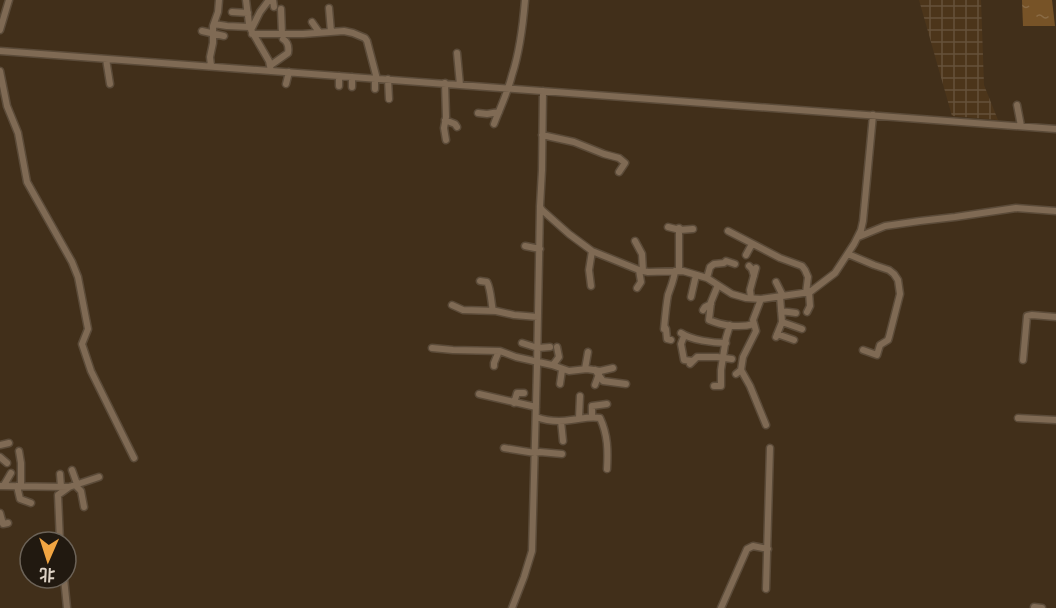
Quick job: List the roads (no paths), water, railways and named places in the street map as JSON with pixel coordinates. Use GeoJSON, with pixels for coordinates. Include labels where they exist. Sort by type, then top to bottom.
{"type":"FeatureCollection","features":[{"type":"Feature","properties":{"kind":"street"},"geometry":{"type":"LineString","coordinates":[[0,30],[9,0]]}},
{"type":"Feature","properties":{"kind":"street"},"geometry":{"type":"LineString","coordinates":[[211,66],[214,24],[219,0]]}},
{"type":"Feature","properties":{"kind":"street"},"geometry":{"type":"LineString","coordinates":[[246,0],[251,30],[271,68]]}},
{"type":"Feature","properties":{"kind":"street"},"geometry":{"type":"LineString","coordinates":[[494,124],[508,88],[518,52],[525,0]]}},
{"type":"Feature","properties":{"kind":"street"},"geometry":{"type":"LineString","coordinates":[[251,30],[260,12],[274,4],[282,36],[289,49],[288,53],[271,68]]}},
{"type":"Feature","properties":{"kind":"street"},"geometry":{"type":"LineString","coordinates":[[329,8],[331,32]]}},
{"type":"Feature","properties":{"kind":"street"},"geometry":{"type":"LineString","coordinates":[[232,12],[248,13]]}},
{"type":"Feature","properties":{"kind":"street"},"geometry":{"type":"LineString","coordinates":[[312,22],[319,32]]}},
{"type":"Feature","properties":{"kind":"street"},"geometry":{"type":"LineString","coordinates":[[214,24],[282,36],[348,31],[365,38],[369,45],[376,79],[375,89]]}},
{"type":"Feature","properties":{"kind":"street"},"geometry":{"type":"LineString","coordinates":[[202,31],[224,36]]}},
{"type":"Feature","properties":{"kind":"street"},"geometry":{"type":"LineString","coordinates":[[0,51],[271,68],[289,72],[376,79],[1056,129]]}},
{"type":"Feature","properties":{"kind":"street"},"geometry":{"type":"LineString","coordinates":[[457,53],[460,85]]}},
{"type":"Feature","properties":{"kind":"street"},"geometry":{"type":"LineString","coordinates":[[106,59],[110,84]]}},
{"type":"Feature","properties":{"kind":"street"},"geometry":{"type":"LineString","coordinates":[[0,71],[7,106],[18,134],[27,182],[78,277],[88,329],[82,344],[90,370],[134,458]]}},
{"type":"Feature","properties":{"kind":"street"},"geometry":{"type":"LineString","coordinates":[[286,84],[289,72]]}},
{"type":"Feature","properties":{"kind":"street"},"geometry":{"type":"LineString","coordinates":[[305,81],[306,73]]}},
{"type":"Feature","properties":{"kind":"street"},"geometry":{"type":"LineString","coordinates":[[339,76],[339,86]]}},
{"type":"Feature","properties":{"kind":"street"},"geometry":{"type":"LineString","coordinates":[[354,86],[355,77]]}},
{"type":"Feature","properties":{"kind":"street"},"geometry":{"type":"LineString","coordinates":[[388,79],[388,99]]}},
{"type":"Feature","properties":{"kind":"street"},"geometry":{"type":"LineString","coordinates":[[445,84],[446,140]]}},
{"type":"Feature","properties":{"kind":"street"},"geometry":{"type":"LineString","coordinates":[[512,608],[532,551],[543,90]]}},
{"type":"Feature","properties":{"kind":"street"},"geometry":{"type":"LineString","coordinates":[[1017,105],[1021,126]]}},
{"type":"Feature","properties":{"kind":"street"},"geometry":{"type":"LineString","coordinates":[[478,113],[499,112]]}},
{"type":"Feature","properties":{"kind":"street"},"geometry":{"type":"LineString","coordinates":[[540,206],[569,234],[592,251],[641,271],[677,271],[696,275],[707,278],[735,295],[751,298],[761,299],[808,292],[835,273],[858,237],[863,221],[873,115]]}},
{"type":"Feature","properties":{"kind":"street"},"geometry":{"type":"LineString","coordinates":[[445,120],[456,127]]}},
{"type":"Feature","properties":{"kind":"street"},"geometry":{"type":"LineString","coordinates":[[542,135],[574,142],[619,158],[625,164],[619,172]]}},
{"type":"Feature","properties":{"kind":"street"},"geometry":{"type":"LineString","coordinates":[[858,237],[890,225],[1016,208],[1056,211]]}},
{"type":"Feature","properties":{"kind":"street"},"geometry":{"type":"LineString","coordinates":[[668,228],[693,229]]}},
{"type":"Feature","properties":{"kind":"street"},"geometry":{"type":"LineString","coordinates":[[671,340],[667,339],[664,328],[666,306],[677,271],[680,229]]}},
{"type":"Feature","properties":{"kind":"street"},"geometry":{"type":"LineString","coordinates":[[728,231],[804,268],[810,306],[807,312]]}},
{"type":"Feature","properties":{"kind":"street"},"geometry":{"type":"LineString","coordinates":[[635,241],[642,254],[641,282],[637,288]]}},
{"type":"Feature","properties":{"kind":"street"},"geometry":{"type":"LineString","coordinates":[[746,255],[752,244]]}},
{"type":"Feature","properties":{"kind":"street"},"geometry":{"type":"LineString","coordinates":[[525,246],[540,249]]}},
{"type":"Feature","properties":{"kind":"street"},"geometry":{"type":"LineString","coordinates":[[591,286],[592,251]]}},
{"type":"Feature","properties":{"kind":"street"},"geometry":{"type":"LineString","coordinates":[[848,254],[889,270],[896,276],[899,286],[900,294],[889,338],[880,345],[877,355],[863,350]]}},
{"type":"Feature","properties":{"kind":"street"},"geometry":{"type":"LineString","coordinates":[[707,278],[712,265],[721,260],[724,263],[726,261],[735,264]]}},
{"type":"Feature","properties":{"kind":"street"},"geometry":{"type":"LineString","coordinates":[[749,266],[754,276]]}},
{"type":"Feature","properties":{"kind":"street"},"geometry":{"type":"LineString","coordinates":[[751,298],[750,290],[756,268]]}},
{"type":"Feature","properties":{"kind":"street"},"geometry":{"type":"LineString","coordinates":[[691,297],[696,275]]}},
{"type":"Feature","properties":{"kind":"street"},"geometry":{"type":"LineString","coordinates":[[480,281],[488,284],[493,311]]}},
{"type":"Feature","properties":{"kind":"street"},"geometry":{"type":"LineString","coordinates":[[776,282],[782,296],[782,322],[777,335],[794,340]]}},
{"type":"Feature","properties":{"kind":"street"},"geometry":{"type":"LineString","coordinates":[[718,285],[711,304],[709,320],[724,325],[754,324]]}},
{"type":"Feature","properties":{"kind":"street"},"geometry":{"type":"LineString","coordinates":[[730,301],[735,295]]}},
{"type":"Feature","properties":{"kind":"street"},"geometry":{"type":"LineString","coordinates":[[761,299],[754,317],[756,331],[738,372],[750,386],[766,425]]}},
{"type":"Feature","properties":{"kind":"street"},"geometry":{"type":"LineString","coordinates":[[703,310],[711,304]]}},
{"type":"Feature","properties":{"kind":"street"},"geometry":{"type":"LineString","coordinates":[[452,305],[463,310],[493,311],[538,318]]}},
{"type":"Feature","properties":{"kind":"street"},"geometry":{"type":"LineString","coordinates":[[781,311],[796,313]]}},
{"type":"Feature","properties":{"kind":"street"},"geometry":{"type":"LineString","coordinates":[[1023,360],[1028,316],[1056,317]]}},
{"type":"Feature","properties":{"kind":"street"},"geometry":{"type":"LineString","coordinates":[[782,322],[802,329]]}},
{"type":"Feature","properties":{"kind":"street"},"geometry":{"type":"LineString","coordinates":[[714,386],[721,386],[723,358],[730,325]]}},
{"type":"Feature","properties":{"kind":"street"},"geometry":{"type":"LineString","coordinates":[[726,343],[683,335],[681,344],[684,360],[692,363],[695,358],[699,357],[732,359]]}},
{"type":"Feature","properties":{"kind":"street"},"geometry":{"type":"LineString","coordinates":[[522,343],[538,348],[554,347],[559,357]]}},
{"type":"Feature","properties":{"kind":"street"},"geometry":{"type":"LineString","coordinates":[[432,348],[499,351],[569,371],[585,369],[598,372],[613,368]]}},
{"type":"Feature","properties":{"kind":"street"},"geometry":{"type":"LineString","coordinates":[[494,366],[499,351]]}},
{"type":"Feature","properties":{"kind":"street"},"geometry":{"type":"LineString","coordinates":[[585,369],[588,352]]}},
{"type":"Feature","properties":{"kind":"street"},"geometry":{"type":"LineString","coordinates":[[553,365],[559,357],[567,354]]}},
{"type":"Feature","properties":{"kind":"street"},"geometry":{"type":"LineString","coordinates":[[560,384],[562,370]]}},
{"type":"Feature","properties":{"kind":"street"},"geometry":{"type":"LineString","coordinates":[[598,372],[601,380],[626,384]]}},
{"type":"Feature","properties":{"kind":"street"},"geometry":{"type":"LineString","coordinates":[[595,385],[598,372]]}},
{"type":"Feature","properties":{"kind":"street"},"geometry":{"type":"LineString","coordinates":[[514,403],[517,393],[524,393]]}},
{"type":"Feature","properties":{"kind":"street"},"geometry":{"type":"LineString","coordinates":[[479,394],[536,407]]}},
{"type":"Feature","properties":{"kind":"street"},"geometry":{"type":"LineString","coordinates":[[579,418],[580,396]]}},
{"type":"Feature","properties":{"kind":"street"},"geometry":{"type":"LineString","coordinates":[[592,417],[592,406],[607,404]]}},
{"type":"Feature","properties":{"kind":"street"},"geometry":{"type":"LineString","coordinates":[[536,417],[561,421],[600,418],[608,445],[607,469]]}},
{"type":"Feature","properties":{"kind":"street"},"geometry":{"type":"LineString","coordinates":[[1018,418],[1056,420]]}},
{"type":"Feature","properties":{"kind":"street"},"geometry":{"type":"LineString","coordinates":[[561,421],[563,441]]}},
{"type":"Feature","properties":{"kind":"street"},"geometry":{"type":"LineString","coordinates":[[0,445],[9,443]]}},
{"type":"Feature","properties":{"kind":"street"},"geometry":{"type":"LineString","coordinates":[[504,448],[562,454]]}},
{"type":"Feature","properties":{"kind":"street"},"geometry":{"type":"LineString","coordinates":[[766,589],[770,448]]}},
{"type":"Feature","properties":{"kind":"street"},"geometry":{"type":"LineString","coordinates":[[19,451],[20,499],[31,503]]}},
{"type":"Feature","properties":{"kind":"street"},"geometry":{"type":"LineString","coordinates":[[0,457],[7,463]]}},
{"type":"Feature","properties":{"kind":"street"},"geometry":{"type":"LineString","coordinates":[[59,530],[58,495],[70,486],[72,470]]}},
{"type":"Feature","properties":{"kind":"street"},"geometry":{"type":"LineString","coordinates":[[2,485],[11,474]]}},
{"type":"Feature","properties":{"kind":"street"},"geometry":{"type":"LineString","coordinates":[[60,474],[70,486],[81,491],[84,507]]}},
{"type":"Feature","properties":{"kind":"street"},"geometry":{"type":"LineString","coordinates":[[2,485],[70,486],[99,477]]}},
{"type":"Feature","properties":{"kind":"street"},"geometry":{"type":"LineString","coordinates":[[0,513],[3,524],[8,523]]}},
{"type":"Feature","properties":{"kind":"street"},"geometry":{"type":"LineString","coordinates":[[721,608],[747,549],[753,546],[768,549]]}},
{"type":"Feature","properties":{"kind":"street"},"geometry":{"type":"LineString","coordinates":[[65,590],[67,608]]}},
{"type":"Feature","properties":{"kind":"street"},"geometry":{"type":"LineString","coordinates":[[1034,607],[1042,608]]}},
{"type":"Feature","properties":{"kind":"water"},"geometry":{"type":"Polygon","coordinates":[[[1022,0],[1052,0],[1055,26],[1023,26],[1022,0]]]}}]}
